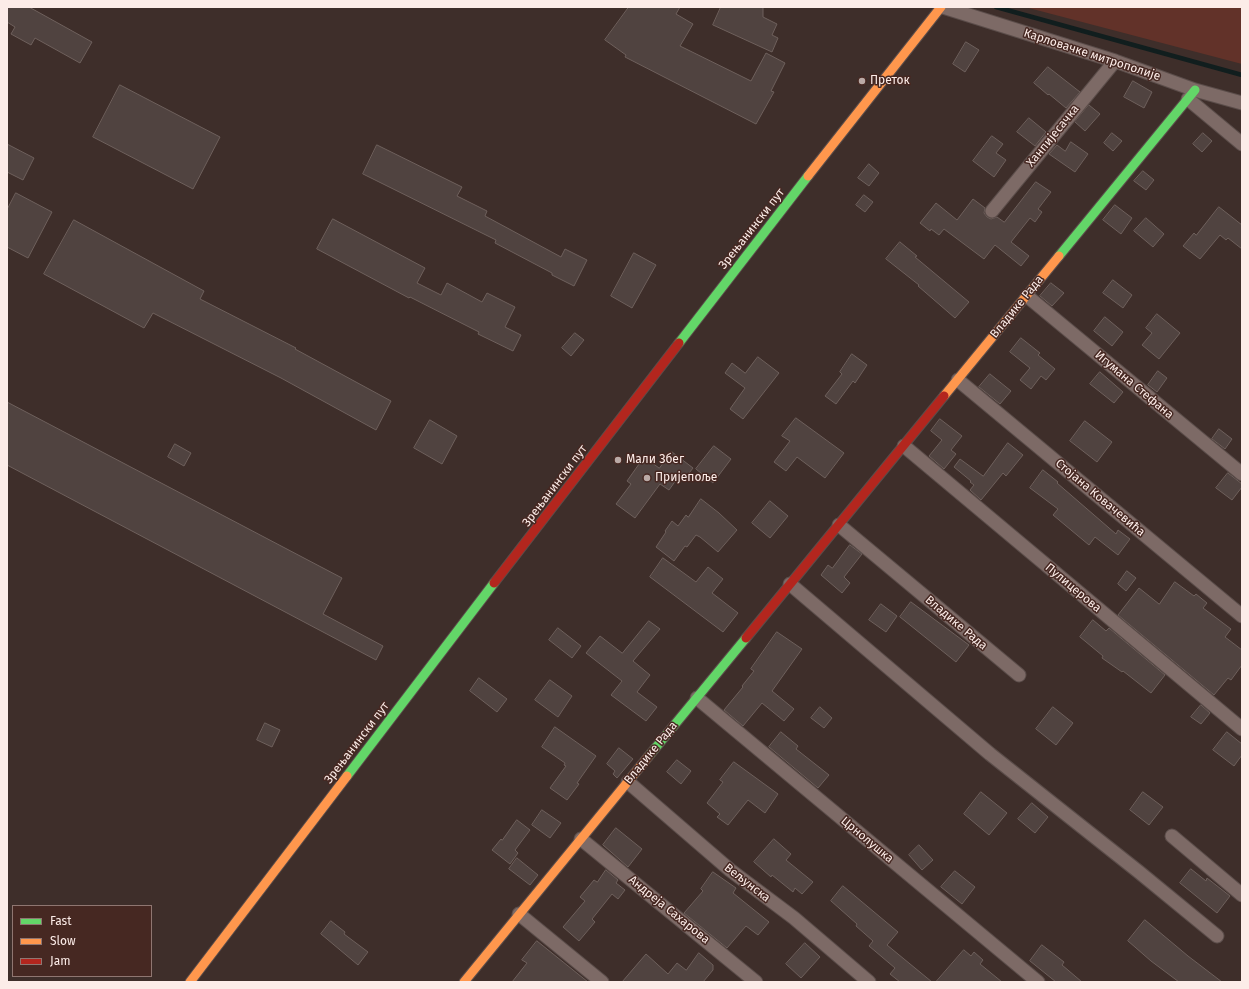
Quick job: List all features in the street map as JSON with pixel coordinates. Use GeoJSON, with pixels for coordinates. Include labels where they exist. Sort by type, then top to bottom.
{"type":"FeatureCollection","features":[{"type":"Feature","properties":{"kind":"main road","name":"Зрењанински пут"},"geometry":{"type":"LineString","coordinates":[[190,982],[789,201],[942,7]]}},
{"type":"Feature","properties":{"kind":"main road","name":"Владике Рада"},"geometry":{"type":"LineString","coordinates":[[464,982],[1192,94]]}},
{"type":"Feature","properties":{"kind":"street","name":"Карловачке митрополије"},"geometry":{"type":"LineString","coordinates":[[942,7],[1115,61],[1192,94],[1242,103]]}},
{"type":"Feature","properties":{"kind":"street","name":"Ханпијесачка"},"geometry":{"type":"LineString","coordinates":[[992,211],[1115,61]]}},
{"type":"Feature","properties":{"kind":"street"},"geometry":{"type":"LineString","coordinates":[[1192,94],[1242,144]]}},
{"type":"Feature","properties":{"kind":"street","name":"Игумана Стефана"},"geometry":{"type":"LineString","coordinates":[[1027,296],[1242,474]]}},
{"type":"Feature","properties":{"kind":"street","name":"Стојана Ковачевића"},"geometry":{"type":"LineString","coordinates":[[958,380],[1242,616]]}},
{"type":"Feature","properties":{"kind":"street","name":"Пулицерова"},"geometry":{"type":"LineString","coordinates":[[904,446],[1242,729]]}},
{"type":"Feature","properties":{"kind":"street","name":"Владике Рада"},"geometry":{"type":"LineString","coordinates":[[839,525],[1018,675]]}},
{"type":"Feature","properties":{"kind":"street"},"geometry":{"type":"LineString","coordinates":[[790,584],[990,754],[1217,936]]}},
{"type":"Feature","properties":{"kind":"street","name":"Црнолушка"},"geometry":{"type":"LineString","coordinates":[[696,698],[1038,982]]}},
{"type":"Feature","properties":{"kind":"street","name":"Вељунска"},"geometry":{"type":"LineString","coordinates":[[628,782],[730,870],[794,918],[869,982]]}},
{"type":"Feature","properties":{"kind":"street"},"geometry":{"type":"LineString","coordinates":[[1172,836],[1242,895]]}},
{"type":"Feature","properties":{"kind":"street","name":"Андреја Сахарова"},"geometry":{"type":"LineString","coordinates":[[581,839],[756,982]]}},
{"type":"Feature","properties":{"kind":"street"},"geometry":{"type":"LineString","coordinates":[[520,914],[602,982]]}},
{"type":"Feature","properties":{"kind":"shaded area"},"geometry":{"type":"Polygon","coordinates":[[[1025,7],[1242,7],[1242,64],[1025,7]]]}},
{"type":"Feature","properties":{"kind":"building"},"geometry":{"type":"Polygon","coordinates":[[[7,7],[29,7],[92,42],[80,63],[35,38],[31,45],[11,34],[15,27],[7,22],[7,7]]]}},
{"type":"Feature","properties":{"kind":"building"},"geometry":{"type":"Polygon","coordinates":[[[629,7],[680,7],[676,14],[693,24],[680,46],[751,81],[766,53],[785,63],[771,91],[774,92],[756,124],[625,57],[626,55],[605,40],[629,7]]]}},
{"type":"Feature","properties":{"kind":"building"},"geometry":{"type":"Polygon","coordinates":[[[721,7],[763,7],[763,17],[777,24],[772,35],[778,38],[772,52],[713,25],[721,7]]]}},
{"type":"Feature","properties":{"kind":"building"},"geometry":{"type":"Polygon","coordinates":[[[966,42],[979,50],[965,72],[953,64],[966,42]]]}},
{"type":"Feature","properties":{"kind":"building"},"geometry":{"type":"Polygon","coordinates":[[[1048,67],[1080,92],[1066,108],[1034,83],[1048,67]]]}},
{"type":"Feature","properties":{"kind":"building"},"geometry":{"type":"Polygon","coordinates":[[[1133,81],[1152,92],[1144,108],[1124,97],[1133,81]]]}},
{"type":"Feature","properties":{"kind":"building"},"geometry":{"type":"Polygon","coordinates":[[[120,85],[220,137],[193,189],[93,137],[120,85]]]}},
{"type":"Feature","properties":{"kind":"building"},"geometry":{"type":"Polygon","coordinates":[[[1089,105],[1100,114],[1085,131],[1075,122],[1089,105]]]}},
{"type":"Feature","properties":{"kind":"building"},"geometry":{"type":"Polygon","coordinates":[[[1029,118],[1046,132],[1035,146],[1017,132],[1029,118]]]}},
{"type":"Feature","properties":{"kind":"building"},"geometry":{"type":"Polygon","coordinates":[[[1112,133],[1122,141],[1113,151],[1104,143],[1112,133]]]}},
{"type":"Feature","properties":{"kind":"building"},"geometry":{"type":"Polygon","coordinates":[[[1203,133],[1212,141],[1202,152],[1193,144],[1203,133]]]}},
{"type":"Feature","properties":{"kind":"building"},"geometry":{"type":"Polygon","coordinates":[[[992,136],[1003,144],[996,153],[1006,160],[994,177],[973,161],[992,136]]]}},
{"type":"Feature","properties":{"kind":"building"},"geometry":{"type":"Polygon","coordinates":[[[1071,142],[1088,154],[1075,172],[1049,154],[1057,145],[1065,151],[1071,142]]]}},
{"type":"Feature","properties":{"kind":"building"},"geometry":{"type":"Polygon","coordinates":[[[7,144],[34,158],[23,180],[7,172],[7,144]]]}},
{"type":"Feature","properties":{"kind":"building"},"geometry":{"type":"Polygon","coordinates":[[[377,145],[462,187],[457,196],[487,211],[485,216],[561,257],[565,249],[587,260],[574,286],[495,243],[496,240],[363,174],[377,145]]]}},
{"type":"Feature","properties":{"kind":"building"},"geometry":{"type":"Polygon","coordinates":[[[869,164],[879,173],[869,186],[858,178],[869,164]]]}},
{"type":"Feature","properties":{"kind":"building"},"geometry":{"type":"Polygon","coordinates":[[[1143,171],[1154,180],[1146,190],[1134,181],[1143,171]]]}},
{"type":"Feature","properties":{"kind":"building"},"geometry":{"type":"Polygon","coordinates":[[[1036,182],[1051,192],[1038,209],[1042,212],[1035,222],[1030,218],[1011,242],[1029,256],[1021,266],[995,245],[984,259],[944,229],[939,235],[931,229],[930,231],[920,223],[936,203],[957,220],[973,199],[985,208],[984,213],[987,217],[991,219],[997,217],[1004,222],[1036,182]]]}},
{"type":"Feature","properties":{"kind":"building"},"geometry":{"type":"Polygon","coordinates":[[[16,193],[52,212],[28,258],[7,247],[7,210],[16,193]]]}},
{"type":"Feature","properties":{"kind":"building"},"geometry":{"type":"Polygon","coordinates":[[[864,195],[873,202],[865,212],[856,205],[864,195]]]}},
{"type":"Feature","properties":{"kind":"building"},"geometry":{"type":"Polygon","coordinates":[[[1115,205],[1132,218],[1121,234],[1103,220],[1115,205]]]}},
{"type":"Feature","properties":{"kind":"building"},"geometry":{"type":"Polygon","coordinates":[[[1219,207],[1242,225],[1242,249],[1228,238],[1226,240],[1220,235],[1200,259],[1183,246],[1194,233],[1196,235],[1219,207]]]}},
{"type":"Feature","properties":{"kind":"building"},"geometry":{"type":"Polygon","coordinates":[[[1146,218],[1164,234],[1153,247],[1134,231],[1146,218]]]}},
{"type":"Feature","properties":{"kind":"building"},"geometry":{"type":"Polygon","coordinates":[[[333,219],[425,268],[417,283],[441,295],[447,283],[482,302],[487,293],[515,307],[505,327],[521,335],[513,351],[317,249],[333,219]]]}},
{"type":"Feature","properties":{"kind":"building"},"geometry":{"type":"Polygon","coordinates":[[[74,220],[204,291],[200,299],[296,348],[295,349],[391,401],[376,430],[281,378],[153,313],[144,328],[44,274],[74,220]]]}},
{"type":"Feature","properties":{"kind":"building"},"geometry":{"type":"Polygon","coordinates":[[[900,242],[917,256],[915,257],[969,302],[955,318],[918,286],[919,285],[886,259],[900,242]]]}},
{"type":"Feature","properties":{"kind":"building"},"geometry":{"type":"Polygon","coordinates":[[[634,253],[656,265],[632,308],[611,296],[634,253]]]}},
{"type":"Feature","properties":{"kind":"building"},"geometry":{"type":"Polygon","coordinates":[[[1113,280],[1132,295],[1123,308],[1103,293],[1113,280]]]}},
{"type":"Feature","properties":{"kind":"building"},"geometry":{"type":"Polygon","coordinates":[[[1051,283],[1064,293],[1052,306],[1040,296],[1051,283]]]}},
{"type":"Feature","properties":{"kind":"building"},"geometry":{"type":"Polygon","coordinates":[[[1157,314],[1180,333],[1159,359],[1142,345],[1152,333],[1146,328],[1157,314]]]}},
{"type":"Feature","properties":{"kind":"building"},"geometry":{"type":"Polygon","coordinates":[[[1105,317],[1123,332],[1112,346],[1094,331],[1105,317]]]}},
{"type":"Feature","properties":{"kind":"building"},"geometry":{"type":"Polygon","coordinates":[[[575,333],[584,340],[571,356],[562,348],[575,333]]]}},
{"type":"Feature","properties":{"kind":"building"},"geometry":{"type":"Polygon","coordinates":[[[1021,338],[1040,353],[1038,355],[1055,369],[1046,380],[1041,376],[1031,389],[1020,380],[1030,368],[1010,352],[1021,338]]]}},
{"type":"Feature","properties":{"kind":"building"},"geometry":{"type":"Polygon","coordinates":[[[852,354],[867,365],[855,383],[853,381],[836,404],[825,396],[842,374],[840,372],[852,354]]]}},
{"type":"Feature","properties":{"kind":"building"},"geometry":{"type":"Polygon","coordinates":[[[758,357],[779,373],[743,419],[730,409],[745,388],[725,373],[732,363],[745,373],[758,357]]]}},
{"type":"Feature","properties":{"kind":"building"},"geometry":{"type":"Polygon","coordinates":[[[1158,371],[1167,378],[1157,392],[1148,385],[1158,371]]]}},
{"type":"Feature","properties":{"kind":"building"},"geometry":{"type":"Polygon","coordinates":[[[1100,372],[1123,392],[1114,403],[1090,384],[1100,372]]]}},
{"type":"Feature","properties":{"kind":"building"},"geometry":{"type":"Polygon","coordinates":[[[990,374],[1011,391],[1000,404],[979,387],[990,374]]]}},
{"type":"Feature","properties":{"kind":"building"},"geometry":{"type":"Polygon","coordinates":[[[7,402],[342,578],[323,614],[383,646],[376,660],[7,465],[7,402]]]}},
{"type":"Feature","properties":{"kind":"building"},"geometry":{"type":"Polygon","coordinates":[[[796,418],[844,453],[825,478],[797,457],[786,471],[774,462],[790,441],[782,436],[796,418]]]}},
{"type":"Feature","properties":{"kind":"building"},"geometry":{"type":"Polygon","coordinates":[[[940,419],[962,436],[951,450],[956,454],[944,469],[929,456],[942,440],[931,431],[940,419]]]}},
{"type":"Feature","properties":{"kind":"building"},"geometry":{"type":"Polygon","coordinates":[[[430,420],[457,436],[442,464],[414,448],[430,420]]]}},
{"type":"Feature","properties":{"kind":"building"},"geometry":{"type":"Polygon","coordinates":[[[1085,421],[1112,442],[1097,462],[1070,441],[1085,421]]]}},
{"type":"Feature","properties":{"kind":"building"},"geometry":{"type":"Polygon","coordinates":[[[1219,429],[1232,439],[1225,449],[1212,439],[1219,429]]]}},
{"type":"Feature","properties":{"kind":"building"},"geometry":{"type":"Polygon","coordinates":[[[1008,443],[1023,455],[1006,476],[1003,473],[981,500],[970,490],[974,485],[970,482],[971,481],[954,467],[960,459],[983,476],[1008,443]]]}},
{"type":"Feature","properties":{"kind":"building"},"geometry":{"type":"Polygon","coordinates":[[[175,444],[191,453],[184,466],[168,457],[175,444]]]}},
{"type":"Feature","properties":{"kind":"building"},"geometry":{"type":"Polygon","coordinates":[[[714,446],[731,459],[713,483],[696,469],[714,446]]]}},
{"type":"Feature","properties":{"kind":"building"},"geometry":{"type":"Polygon","coordinates":[[[672,452],[693,468],[686,477],[681,473],[669,490],[660,484],[635,518],[616,504],[631,484],[627,481],[644,457],[659,468],[672,452]]]}},
{"type":"Feature","properties":{"kind":"building"},"geometry":{"type":"Polygon","coordinates":[[[1043,470],[1116,534],[1118,530],[1130,539],[1118,555],[1095,537],[1089,545],[1053,515],[1058,509],[1030,488],[1043,470]]]}},
{"type":"Feature","properties":{"kind":"building"},"geometry":{"type":"Polygon","coordinates":[[[1228,473],[1242,484],[1242,487],[1232,500],[1216,488],[1228,473]]]}},
{"type":"Feature","properties":{"kind":"building"},"geometry":{"type":"Polygon","coordinates":[[[701,499],[737,530],[718,552],[696,535],[687,547],[685,546],[674,561],[656,547],[672,521],[678,526],[686,515],[688,517],[701,499]]]}},
{"type":"Feature","properties":{"kind":"building"},"geometry":{"type":"Polygon","coordinates":[[[770,501],[788,516],[770,538],[752,523],[770,501]]]}},
{"type":"Feature","properties":{"kind":"building"},"geometry":{"type":"Polygon","coordinates":[[[850,545],[862,554],[844,577],[850,583],[842,593],[821,575],[828,565],[832,568],[850,545]]]}},
{"type":"Feature","properties":{"kind":"building"},"geometry":{"type":"Polygon","coordinates":[[[663,558],[696,582],[708,567],[723,579],[712,593],[738,613],[723,632],[650,577],[663,558]]]}},
{"type":"Feature","properties":{"kind":"building"},"geometry":{"type":"Polygon","coordinates":[[[1127,571],[1136,578],[1126,591],[1118,584],[1127,571]]]}},
{"type":"Feature","properties":{"kind":"building"},"geometry":{"type":"Polygon","coordinates":[[[1175,582],[1194,596],[1196,594],[1207,603],[1203,608],[1231,629],[1225,637],[1242,650],[1242,665],[1231,680],[1228,678],[1214,695],[1118,615],[1139,588],[1159,604],[1175,582]]]}},
{"type":"Feature","properties":{"kind":"building"},"geometry":{"type":"Polygon","coordinates":[[[911,602],[969,645],[956,662],[900,617],[911,602]]]}},
{"type":"Feature","properties":{"kind":"building"},"geometry":{"type":"Polygon","coordinates":[[[881,604],[897,616],[886,632],[869,620],[881,604]]]}},
{"type":"Feature","properties":{"kind":"building"},"geometry":{"type":"Polygon","coordinates":[[[1093,620],[1106,631],[1109,628],[1165,675],[1151,693],[1123,671],[1122,672],[1102,658],[1103,656],[1080,637],[1093,620]]]}},
{"type":"Feature","properties":{"kind":"building"},"geometry":{"type":"Polygon","coordinates":[[[649,621],[660,629],[633,661],[650,675],[637,692],[657,707],[646,721],[611,695],[622,681],[586,653],[600,636],[622,653],[649,621]]]}},
{"type":"Feature","properties":{"kind":"building"},"geometry":{"type":"Polygon","coordinates":[[[558,628],[581,646],[572,658],[549,640],[558,628]]]}},
{"type":"Feature","properties":{"kind":"building"},"geometry":{"type":"Polygon","coordinates":[[[777,632],[802,649],[772,691],[794,709],[784,721],[762,703],[743,726],[724,710],[754,671],[751,669],[777,632]]]}},
{"type":"Feature","properties":{"kind":"building"},"geometry":{"type":"Polygon","coordinates":[[[479,678],[507,699],[497,712],[470,691],[479,678]]]}},
{"type":"Feature","properties":{"kind":"building"},"geometry":{"type":"Polygon","coordinates":[[[550,680],[572,696],[558,717],[535,700],[550,680]]]}},
{"type":"Feature","properties":{"kind":"building"},"geometry":{"type":"Polygon","coordinates":[[[1201,705],[1210,713],[1201,724],[1191,717],[1201,705]]]}},
{"type":"Feature","properties":{"kind":"building"},"geometry":{"type":"Polygon","coordinates":[[[820,707],[832,718],[824,728],[811,718],[820,707]]]}},
{"type":"Feature","properties":{"kind":"building"},"geometry":{"type":"Polygon","coordinates":[[[1053,707],[1073,723],[1056,745],[1036,729],[1053,707]]]}},
{"type":"Feature","properties":{"kind":"building"},"geometry":{"type":"Polygon","coordinates":[[[265,723],[280,730],[272,747],[257,740],[265,723]]]}},
{"type":"Feature","properties":{"kind":"building"},"geometry":{"type":"Polygon","coordinates":[[[555,727],[596,756],[577,783],[579,784],[567,800],[550,788],[566,766],[564,765],[565,763],[542,747],[555,727]]]}},
{"type":"Feature","properties":{"kind":"building"},"geometry":{"type":"Polygon","coordinates":[[[781,732],[798,746],[796,749],[829,775],[818,788],[769,747],[781,732]]]}},
{"type":"Feature","properties":{"kind":"building"},"geometry":{"type":"Polygon","coordinates":[[[1227,732],[1242,744],[1242,755],[1234,766],[1213,750],[1227,732]]]}},
{"type":"Feature","properties":{"kind":"building"},"geometry":{"type":"Polygon","coordinates":[[[619,748],[633,759],[617,778],[613,774],[615,771],[607,764],[619,748]]]}},
{"type":"Feature","properties":{"kind":"building"},"geometry":{"type":"Polygon","coordinates":[[[677,760],[691,771],[681,784],[667,772],[677,760]]]}},
{"type":"Feature","properties":{"kind":"building"},"geometry":{"type":"Polygon","coordinates":[[[734,762],[778,794],[765,813],[748,800],[728,825],[717,817],[720,814],[707,803],[723,782],[720,780],[734,762]]]}},
{"type":"Feature","properties":{"kind":"building"},"geometry":{"type":"Polygon","coordinates":[[[981,792],[1007,813],[989,835],[964,814],[981,792]]]}},
{"type":"Feature","properties":{"kind":"building"},"geometry":{"type":"Polygon","coordinates":[[[1143,792],[1163,807],[1149,825],[1130,810],[1143,792]]]}},
{"type":"Feature","properties":{"kind":"building"},"geometry":{"type":"Polygon","coordinates":[[[1032,803],[1048,817],[1035,833],[1018,819],[1032,803]]]}},
{"type":"Feature","properties":{"kind":"building"},"geometry":{"type":"Polygon","coordinates":[[[542,810],[561,823],[550,838],[532,825],[542,810]]]}},
{"type":"Feature","properties":{"kind":"building"},"geometry":{"type":"Polygon","coordinates":[[[517,820],[530,830],[515,850],[518,853],[510,864],[492,850],[501,839],[502,840],[517,820]]]}},
{"type":"Feature","properties":{"kind":"building"},"geometry":{"type":"Polygon","coordinates":[[[616,828],[642,849],[628,867],[603,845],[616,828]]]}},
{"type":"Feature","properties":{"kind":"building"},"geometry":{"type":"Polygon","coordinates":[[[774,839],[791,854],[786,860],[813,882],[802,894],[795,888],[793,892],[772,875],[771,877],[754,862],[774,839]]]}},
{"type":"Feature","properties":{"kind":"building"},"geometry":{"type":"Polygon","coordinates":[[[919,845],[933,860],[922,870],[909,855],[919,845]]]}},
{"type":"Feature","properties":{"kind":"building"},"geometry":{"type":"Polygon","coordinates":[[[517,858],[538,875],[530,885],[509,869],[517,858]]]}},
{"type":"Feature","properties":{"kind":"building"},"geometry":{"type":"Polygon","coordinates":[[[1191,869],[1206,881],[1207,878],[1230,896],[1217,913],[1180,883],[1191,869]]]}},
{"type":"Feature","properties":{"kind":"building"},"geometry":{"type":"Polygon","coordinates":[[[606,870],[618,880],[616,883],[625,890],[618,899],[612,894],[592,919],[595,922],[579,941],[563,927],[585,901],[580,897],[594,880],[597,882],[606,870]]]}},
{"type":"Feature","properties":{"kind":"building"},"geometry":{"type":"Polygon","coordinates":[[[955,871],[975,887],[962,904],[941,887],[955,871]]]}},
{"type":"Feature","properties":{"kind":"building"},"geometry":{"type":"Polygon","coordinates":[[[713,872],[736,888],[733,893],[769,922],[758,935],[746,926],[727,948],[684,913],[703,891],[701,889],[713,872]]]}},
{"type":"Feature","properties":{"kind":"building"},"geometry":{"type":"Polygon","coordinates":[[[843,886],[898,932],[887,945],[932,982],[900,982],[890,974],[895,968],[869,946],[873,941],[856,926],[857,924],[831,901],[843,886]]]}},
{"type":"Feature","properties":{"kind":"building"},"geometry":{"type":"Polygon","coordinates":[[[1145,920],[1222,982],[1179,982],[1151,961],[1128,941],[1145,920]]]}},
{"type":"Feature","properties":{"kind":"building"},"geometry":{"type":"Polygon","coordinates":[[[331,921],[345,932],[344,934],[368,952],[358,965],[321,934],[331,921]]]}},
{"type":"Feature","properties":{"kind":"building"},"geometry":{"type":"Polygon","coordinates":[[[537,941],[588,982],[512,982],[527,963],[522,960],[537,941]]]}},
{"type":"Feature","properties":{"kind":"building"},"geometry":{"type":"Polygon","coordinates":[[[805,943],[820,957],[801,978],[786,964],[805,943]]]}},
{"type":"Feature","properties":{"kind":"building"},"geometry":{"type":"Polygon","coordinates":[[[1042,945],[1064,962],[1062,965],[1082,982],[1056,982],[1030,961],[1042,945]]]}},
{"type":"Feature","properties":{"kind":"building"},"geometry":{"type":"Polygon","coordinates":[[[964,950],[971,956],[974,952],[983,960],[980,964],[1002,982],[936,982],[964,950]]]}},
{"type":"Feature","properties":{"kind":"building"},"geometry":{"type":"Polygon","coordinates":[[[699,953],[713,965],[713,970],[703,982],[622,982],[646,954],[668,974],[677,963],[686,970],[699,953]]]}},
{"type":"Feature","properties":{"kind":"waterway"},"geometry":{"type":"LineString","coordinates":[[996,7],[1242,75]]}},
{"type":"Feature","properties":{"kind":"traffic: fast"},"geometry":{"type":"LineString","coordinates":[[1059,256],[1195,90]]}},
{"type":"Feature","properties":{"kind":"traffic: fast"},"geometry":{"type":"LineString","coordinates":[[679,343],[808,176]]}},
{"type":"Feature","properties":{"kind":"traffic: fast"},"geometry":{"type":"LineString","coordinates":[[347,776],[494,583]]}},
{"type":"Feature","properties":{"kind":"traffic: fast"},"geometry":{"type":"LineString","coordinates":[[648,757],[746,638]]}},
{"type":"Feature","properties":{"kind":"traffic: slow"},"geometry":{"type":"LineString","coordinates":[[808,176],[941,7]]}},
{"type":"Feature","properties":{"kind":"traffic: slow"},"geometry":{"type":"LineString","coordinates":[[944,396],[1059,256]]}},
{"type":"Feature","properties":{"kind":"traffic: slow"},"geometry":{"type":"LineString","coordinates":[[464,982],[648,757]]}},
{"type":"Feature","properties":{"kind":"traffic: slow"},"geometry":{"type":"LineString","coordinates":[[190,982],[347,776]]}},
{"type":"Feature","properties":{"kind":"traffic: jam"},"geometry":{"type":"LineString","coordinates":[[494,583],[679,343]]}},
{"type":"Feature","properties":{"kind":"traffic: jam"},"geometry":{"type":"LineString","coordinates":[[746,638],[944,396]]}},
{"type":"Feature","properties":{"kind":"place","name":"Преток"},"geometry":{"type":"Point","coordinates":[862,81]}},
{"type":"Feature","properties":{"kind":"place","name":"Мали Збег"},"geometry":{"type":"Point","coordinates":[618,460]}},
{"type":"Feature","properties":{"kind":"place","name":"Пријепоље"},"geometry":{"type":"Point","coordinates":[647,478]}}]}
